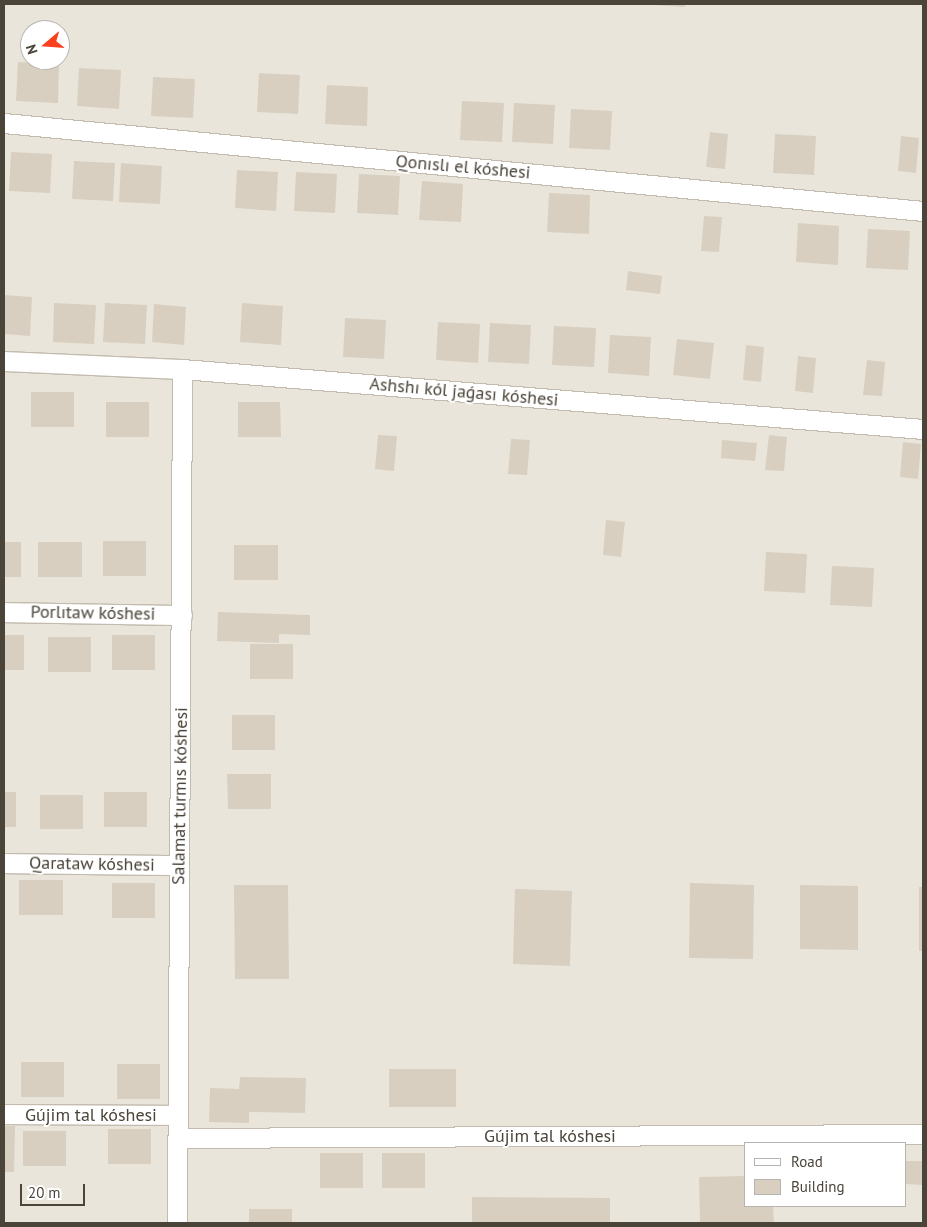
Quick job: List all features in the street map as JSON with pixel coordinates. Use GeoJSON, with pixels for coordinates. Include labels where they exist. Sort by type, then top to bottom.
{"type":"FeatureCollection","features":[{"type":"Feature","properties":{"kind":"street","name":"Qonıslı el kóshesi"},"geometry":{"type":"LineString","coordinates":[[4,123],[923,211]]}},
{"type":"Feature","properties":{"kind":"street","name":"Ashshı kól jaǵası kóshesi"},"geometry":{"type":"LineString","coordinates":[[4,361],[182,369],[923,429]]}},
{"type":"Feature","properties":{"kind":"street","name":"Salamat turmıs kóshesi"},"geometry":{"type":"LineString","coordinates":[[177,1223],[182,369]]}},
{"type":"Feature","properties":{"kind":"street","name":"Porlıtaw kóshesi"},"geometry":{"type":"LineString","coordinates":[[4,612],[182,615]]}},
{"type":"Feature","properties":{"kind":"street","name":"Qarataw kóshesi"},"geometry":{"type":"LineString","coordinates":[[4,863],[179,865]]}},
{"type":"Feature","properties":{"kind":"street","name":"Gújim tal kóshesi"},"geometry":{"type":"LineString","coordinates":[[4,1114],[178,1115]]}},
{"type":"Feature","properties":{"kind":"street","name":"Gújim tal kóshesi"},"geometry":{"type":"LineString","coordinates":[[178,1138],[923,1134]]}},
{"type":"Feature","properties":{"kind":"shaded area"},"geometry":{"type":"Polygon","coordinates":[[[4,4],[923,4],[923,1223],[4,1223],[4,4]]]}},
{"type":"Feature","properties":{"kind":"building"},"geometry":{"type":"Polygon","coordinates":[[[685,4],[685,7],[652,5],[685,4]]]}},
{"type":"Feature","properties":{"kind":"building"},"geometry":{"type":"Polygon","coordinates":[[[18,62],[20,62],[20,70],[59,70],[58,103],[16,101],[18,62]]]}},
{"type":"Feature","properties":{"kind":"building"},"geometry":{"type":"Polygon","coordinates":[[[79,68],[121,70],[119,109],[77,106],[79,68]]]}},
{"type":"Feature","properties":{"kind":"building"},"geometry":{"type":"Polygon","coordinates":[[[259,73],[300,75],[298,114],[257,112],[259,73]]]}},
{"type":"Feature","properties":{"kind":"building"},"geometry":{"type":"Polygon","coordinates":[[[153,77],[195,79],[193,118],[151,116],[153,77]]]}},
{"type":"Feature","properties":{"kind":"building"},"geometry":{"type":"Polygon","coordinates":[[[327,85],[368,87],[367,126],[325,124],[327,85]]]}},
{"type":"Feature","properties":{"kind":"building"},"geometry":{"type":"Polygon","coordinates":[[[462,101],[504,103],[502,142],[460,140],[462,101]]]}},
{"type":"Feature","properties":{"kind":"building"},"geometry":{"type":"Polygon","coordinates":[[[514,103],[555,105],[553,144],[512,142],[514,103]]]}},
{"type":"Feature","properties":{"kind":"building"},"geometry":{"type":"Polygon","coordinates":[[[571,109],[612,111],[610,150],[569,148],[571,109]]]}},
{"type":"Feature","properties":{"kind":"building"},"geometry":{"type":"Polygon","coordinates":[[[710,132],[728,134],[725,169],[706,167],[710,132]]]}},
{"type":"Feature","properties":{"kind":"building"},"geometry":{"type":"Polygon","coordinates":[[[775,134],[816,136],[814,175],[773,173],[775,134]]]}},
{"type":"Feature","properties":{"kind":"building"},"geometry":{"type":"Polygon","coordinates":[[[901,136],[919,138],[916,173],[898,171],[901,136]]]}},
{"type":"Feature","properties":{"kind":"building"},"geometry":{"type":"Polygon","coordinates":[[[11,152],[52,154],[50,193],[9,191],[11,152]]]}},
{"type":"Feature","properties":{"kind":"building"},"geometry":{"type":"Polygon","coordinates":[[[74,161],[115,163],[113,201],[72,199],[74,161]]]}},
{"type":"Feature","properties":{"kind":"building"},"geometry":{"type":"Polygon","coordinates":[[[121,163],[162,166],[160,204],[119,202],[121,163]]]}},
{"type":"Feature","properties":{"kind":"building"},"geometry":{"type":"Polygon","coordinates":[[[237,170],[278,172],[276,211],[235,208],[237,170]]]}},
{"type":"Feature","properties":{"kind":"building"},"geometry":{"type":"Polygon","coordinates":[[[296,172],[337,174],[335,213],[294,211],[296,172]]]}},
{"type":"Feature","properties":{"kind":"building"},"geometry":{"type":"Polygon","coordinates":[[[359,174],[400,176],[398,215],[357,213],[359,174]]]}},
{"type":"Feature","properties":{"kind":"building"},"geometry":{"type":"Polygon","coordinates":[[[422,181],[463,184],[461,222],[419,220],[422,181]]]}},
{"type":"Feature","properties":{"kind":"building"},"geometry":{"type":"Polygon","coordinates":[[[549,193],[590,195],[589,234],[547,232],[549,193]]]}},
{"type":"Feature","properties":{"kind":"building"},"geometry":{"type":"Polygon","coordinates":[[[704,216],[722,217],[719,252],[701,251],[704,216]]]}},
{"type":"Feature","properties":{"kind":"building"},"geometry":{"type":"Polygon","coordinates":[[[798,223],[839,226],[838,265],[796,262],[798,223]]]}},
{"type":"Feature","properties":{"kind":"building"},"geometry":{"type":"Polygon","coordinates":[[[868,229],[910,231],[908,270],[866,268],[868,229]]]}},
{"type":"Feature","properties":{"kind":"building"},"geometry":{"type":"Polygon","coordinates":[[[628,271],[662,276],[660,294],[626,290],[628,271]]]}},
{"type":"Feature","properties":{"kind":"building"},"geometry":{"type":"Polygon","coordinates":[[[4,295],[32,297],[30,336],[4,334],[4,295]]]}},
{"type":"Feature","properties":{"kind":"building"},"geometry":{"type":"Polygon","coordinates":[[[54,303],[96,305],[94,344],[53,342],[54,303]]]}},
{"type":"Feature","properties":{"kind":"building"},"geometry":{"type":"Polygon","coordinates":[[[105,303],[147,305],[145,344],[103,342],[105,303]]]}},
{"type":"Feature","properties":{"kind":"building"},"geometry":{"type":"Polygon","coordinates":[[[242,303],[283,306],[281,345],[240,342],[242,303]]]}},
{"type":"Feature","properties":{"kind":"building"},"geometry":{"type":"Polygon","coordinates":[[[154,304],[186,307],[184,345],[152,342],[154,304]]]}},
{"type":"Feature","properties":{"kind":"building"},"geometry":{"type":"Polygon","coordinates":[[[345,318],[386,320],[384,359],[343,357],[345,318]]]}},
{"type":"Feature","properties":{"kind":"building"},"geometry":{"type":"Polygon","coordinates":[[[438,322],[480,324],[478,363],[436,360],[438,322]]]}},
{"type":"Feature","properties":{"kind":"building"},"geometry":{"type":"Polygon","coordinates":[[[490,323],[531,325],[529,364],[488,362],[490,323]]]}},
{"type":"Feature","properties":{"kind":"building"},"geometry":{"type":"Polygon","coordinates":[[[554,326],[596,328],[594,367],[552,365],[554,326]]]}},
{"type":"Feature","properties":{"kind":"building"},"geometry":{"type":"Polygon","coordinates":[[[610,335],[651,337],[649,376],[608,373],[610,335]]]}},
{"type":"Feature","properties":{"kind":"building"},"geometry":{"type":"Polygon","coordinates":[[[677,339],[714,343],[710,379],[673,375],[677,339]]]}},
{"type":"Feature","properties":{"kind":"building"},"geometry":{"type":"Polygon","coordinates":[[[746,345],[764,347],[761,382],[743,380],[746,345]]]}},
{"type":"Feature","properties":{"kind":"building"},"geometry":{"type":"Polygon","coordinates":[[[798,356],[816,358],[813,393],[795,391],[798,356]]]}},
{"type":"Feature","properties":{"kind":"building"},"geometry":{"type":"Polygon","coordinates":[[[867,360],[885,362],[882,396],[863,395],[867,360]]]}},
{"type":"Feature","properties":{"kind":"building"},"geometry":{"type":"Polygon","coordinates":[[[31,392],[74,392],[74,427],[31,427],[31,392]]]}},
{"type":"Feature","properties":{"kind":"building"},"geometry":{"type":"Polygon","coordinates":[[[106,402],[149,402],[149,437],[106,437],[106,402]]]}},
{"type":"Feature","properties":{"kind":"building"},"geometry":{"type":"Polygon","coordinates":[[[238,402],[280,402],[281,437],[238,437],[238,402]]]}},
{"type":"Feature","properties":{"kind":"building"},"geometry":{"type":"Polygon","coordinates":[[[378,435],[397,436],[394,471],[375,469],[378,435]]]}},
{"type":"Feature","properties":{"kind":"building"},"geometry":{"type":"Polygon","coordinates":[[[769,435],[787,437],[784,471],[765,470],[769,435]]]}},
{"type":"Feature","properties":{"kind":"building"},"geometry":{"type":"Polygon","coordinates":[[[511,439],[530,440],[527,475],[508,474],[511,439]]]}},
{"type":"Feature","properties":{"kind":"building"},"geometry":{"type":"Polygon","coordinates":[[[722,440],[757,443],[755,461],[721,458],[722,440]]]}},
{"type":"Feature","properties":{"kind":"building"},"geometry":{"type":"Polygon","coordinates":[[[903,442],[921,444],[918,479],[900,477],[903,442]]]}},
{"type":"Feature","properties":{"kind":"building"},"geometry":{"type":"Polygon","coordinates":[[[606,520],[625,522],[621,557],[603,555],[606,520]]]}},
{"type":"Feature","properties":{"kind":"building"},"geometry":{"type":"Polygon","coordinates":[[[103,541],[146,541],[146,576],[103,576],[103,541]]]}},
{"type":"Feature","properties":{"kind":"building"},"geometry":{"type":"Polygon","coordinates":[[[4,542],[21,542],[21,577],[4,577],[4,542]]]}},
{"type":"Feature","properties":{"kind":"building"},"geometry":{"type":"Polygon","coordinates":[[[38,542],[82,542],[82,577],[38,577],[38,542]]]}},
{"type":"Feature","properties":{"kind":"building"},"geometry":{"type":"Polygon","coordinates":[[[234,545],[278,545],[278,580],[234,580],[234,545]]]}},
{"type":"Feature","properties":{"kind":"building"},"geometry":{"type":"Polygon","coordinates":[[[766,552],[807,554],[805,593],[764,591],[766,552]]]}},
{"type":"Feature","properties":{"kind":"building"},"geometry":{"type":"Polygon","coordinates":[[[832,566],[874,568],[872,607],[830,605],[832,566]]]}},
{"type":"Feature","properties":{"kind":"building"},"geometry":{"type":"Polygon","coordinates":[[[218,612],[310,615],[310,635],[279,634],[279,643],[217,641],[218,612]]]}},
{"type":"Feature","properties":{"kind":"building"},"geometry":{"type":"Polygon","coordinates":[[[4,635],[24,635],[24,670],[4,670],[4,635]]]}},
{"type":"Feature","properties":{"kind":"building"},"geometry":{"type":"Polygon","coordinates":[[[112,635],[155,635],[155,670],[112,670],[112,635]]]}},
{"type":"Feature","properties":{"kind":"building"},"geometry":{"type":"Polygon","coordinates":[[[48,637],[91,637],[91,672],[48,672],[48,637]]]}},
{"type":"Feature","properties":{"kind":"building"},"geometry":{"type":"Polygon","coordinates":[[[250,644],[293,644],[293,679],[250,679],[250,644]]]}},
{"type":"Feature","properties":{"kind":"building"},"geometry":{"type":"Polygon","coordinates":[[[232,715],[275,715],[275,750],[232,750],[232,715]]]}},
{"type":"Feature","properties":{"kind":"building"},"geometry":{"type":"Polygon","coordinates":[[[227,774],[271,774],[271,809],[228,809],[227,774]]]}},
{"type":"Feature","properties":{"kind":"building"},"geometry":{"type":"Polygon","coordinates":[[[4,792],[16,792],[16,827],[4,827],[4,792]]]}},
{"type":"Feature","properties":{"kind":"building"},"geometry":{"type":"Polygon","coordinates":[[[104,792],[147,792],[147,827],[104,827],[104,792]]]}},
{"type":"Feature","properties":{"kind":"building"},"geometry":{"type":"Polygon","coordinates":[[[40,795],[83,795],[83,829],[40,829],[40,795]]]}},
{"type":"Feature","properties":{"kind":"building"},"geometry":{"type":"Polygon","coordinates":[[[19,880],[63,880],[63,915],[19,915],[19,880]]]}},
{"type":"Feature","properties":{"kind":"building"},"geometry":{"type":"Polygon","coordinates":[[[112,883],[155,883],[155,918],[112,918],[112,883]]]}},
{"type":"Feature","properties":{"kind":"building"},"geometry":{"type":"Polygon","coordinates":[[[690,883],[754,885],[753,959],[689,958],[690,883]]]}},
{"type":"Feature","properties":{"kind":"building"},"geometry":{"type":"Polygon","coordinates":[[[234,885],[288,885],[289,979],[235,979],[234,885]]]}},
{"type":"Feature","properties":{"kind":"building"},"geometry":{"type":"Polygon","coordinates":[[[800,885],[858,886],[858,950],[800,949],[800,885]]]}},
{"type":"Feature","properties":{"kind":"building"},"geometry":{"type":"Polygon","coordinates":[[[919,887],[923,887],[923,951],[919,951],[919,887]]]}},
{"type":"Feature","properties":{"kind":"building"},"geometry":{"type":"Polygon","coordinates":[[[515,889],[572,891],[570,966],[513,964],[515,889]]]}},
{"type":"Feature","properties":{"kind":"building"},"geometry":{"type":"Polygon","coordinates":[[[21,1062],[64,1062],[64,1097],[21,1097],[21,1062]]]}},
{"type":"Feature","properties":{"kind":"building"},"geometry":{"type":"Polygon","coordinates":[[[117,1064],[160,1064],[160,1099],[117,1099],[117,1064]]]}},
{"type":"Feature","properties":{"kind":"building"},"geometry":{"type":"Polygon","coordinates":[[[389,1069],[456,1069],[456,1107],[389,1107],[389,1069]]]}},
{"type":"Feature","properties":{"kind":"building"},"geometry":{"type":"Polygon","coordinates":[[[240,1077],[306,1078],[305,1113],[249,1112],[249,1123],[209,1122],[210,1088],[239,1089],[240,1077]]]}},
{"type":"Feature","properties":{"kind":"building"},"geometry":{"type":"Polygon","coordinates":[[[4,1126],[15,1126],[14,1172],[4,1172],[4,1126]]]}},
{"type":"Feature","properties":{"kind":"building"},"geometry":{"type":"Polygon","coordinates":[[[108,1129],[151,1129],[151,1164],[108,1164],[108,1129]]]}},
{"type":"Feature","properties":{"kind":"building"},"geometry":{"type":"Polygon","coordinates":[[[23,1131],[66,1131],[66,1166],[23,1166],[23,1131]]]}},
{"type":"Feature","properties":{"kind":"building"},"geometry":{"type":"Polygon","coordinates":[[[320,1153],[363,1153],[363,1188],[320,1188],[320,1153]]]}},
{"type":"Feature","properties":{"kind":"building"},"geometry":{"type":"Polygon","coordinates":[[[382,1153],[425,1153],[425,1188],[382,1188],[382,1153]]]}},
{"type":"Feature","properties":{"kind":"building"},"geometry":{"type":"Polygon","coordinates":[[[907,1161],[923,1161],[923,1185],[907,1184],[907,1161]]]}},
{"type":"Feature","properties":{"kind":"building"},"geometry":{"type":"Polygon","coordinates":[[[744,1176],[744,1207],[773,1207],[774,1223],[700,1223],[699,1177],[744,1176]]]}},
{"type":"Feature","properties":{"kind":"building"},"geometry":{"type":"Polygon","coordinates":[[[472,1197],[610,1198],[610,1223],[472,1223],[472,1197]]]}},
{"type":"Feature","properties":{"kind":"building"},"geometry":{"type":"Polygon","coordinates":[[[249,1209],[292,1209],[292,1223],[249,1223],[249,1209]]]}}]}
